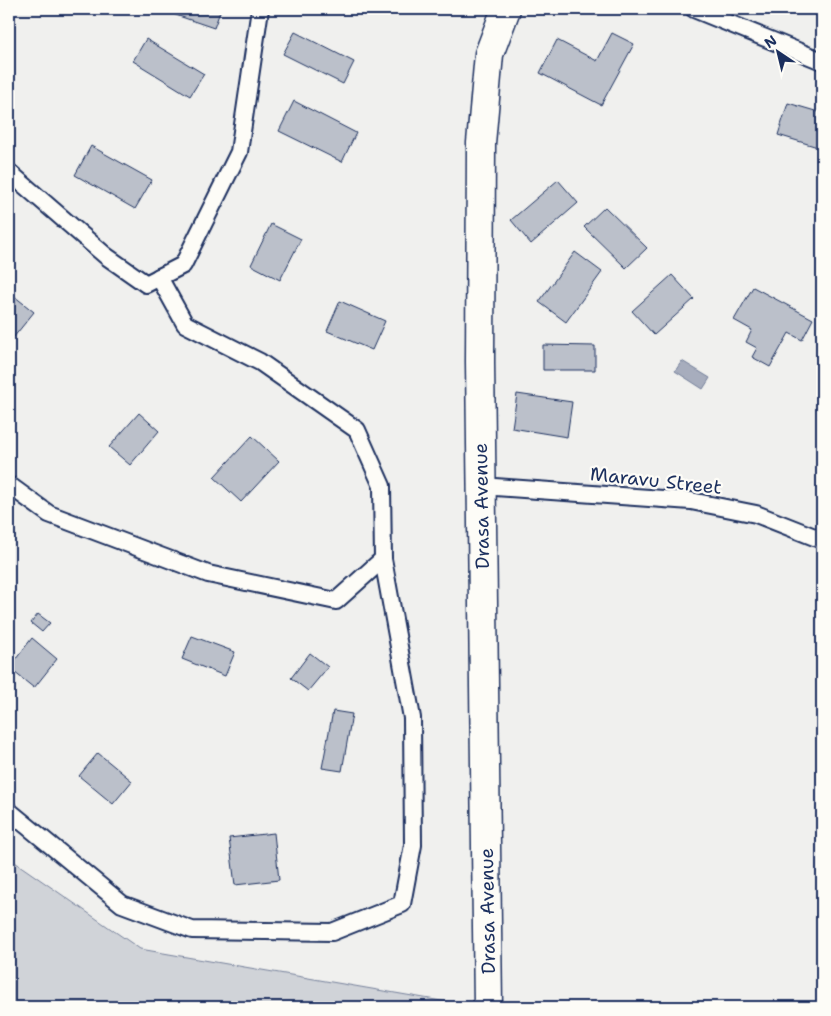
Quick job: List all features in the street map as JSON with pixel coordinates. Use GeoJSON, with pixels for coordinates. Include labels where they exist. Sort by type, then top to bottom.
{"type":"FeatureCollection","features":[{"type":"Feature","properties":{"kind":"highway","name":"Drasa Avenue"},"geometry":{"type":"LineString","coordinates":[[488,1007],[481,486],[481,143],[489,54],[506,9]]}},
{"type":"Feature","properties":{"kind":"street"},"geometry":{"type":"LineString","coordinates":[[9,172],[106,256],[146,284],[183,264],[239,152],[260,9]]}},
{"type":"Feature","properties":{"kind":"street"},"geometry":{"type":"LineString","coordinates":[[694,9],[822,61]]}},
{"type":"Feature","properties":{"kind":"street"},"geometry":{"type":"LineString","coordinates":[[9,811],[122,904],[192,930],[332,932],[402,904],[413,845],[412,718],[383,559],[382,486],[357,430],[260,362],[185,324],[159,277]]}},
{"type":"Feature","properties":{"kind":"street"},"geometry":{"type":"LineString","coordinates":[[9,485],[49,514],[208,574],[336,601],[383,559]]}},
{"type":"Feature","properties":{"kind":"street","name":"Maravu Street"},"geometry":{"type":"LineString","coordinates":[[481,486],[691,501],[756,514],[822,540]]}},
{"type":"Feature","properties":{"kind":"shaded area"},"geometry":{"type":"Polygon","coordinates":[[[9,858],[140,949],[453,1003],[453,1007],[9,1007],[9,858]]]}},
{"type":"Feature","properties":{"kind":"water"},"geometry":{"type":"Polygon","coordinates":[[[682,361],[710,378],[703,389],[675,371],[682,361]]]}},
{"type":"Feature","properties":{"kind":"building"},"geometry":{"type":"Polygon","coordinates":[[[158,9],[221,9],[214,28],[158,9]]]}},
{"type":"Feature","properties":{"kind":"building"},"geometry":{"type":"Polygon","coordinates":[[[295,32],[354,62],[343,84],[283,54],[295,32]]]}},
{"type":"Feature","properties":{"kind":"building"},"geometry":{"type":"Polygon","coordinates":[[[612,33],[634,44],[601,105],[540,73],[557,40],[597,61],[612,33]]]}},
{"type":"Feature","properties":{"kind":"building"},"geometry":{"type":"Polygon","coordinates":[[[146,39],[204,74],[190,96],[133,61],[146,39]]]}},
{"type":"Feature","properties":{"kind":"building"},"geometry":{"type":"Polygon","coordinates":[[[294,101],[356,133],[342,162],[279,131],[294,101]]]}},
{"type":"Feature","properties":{"kind":"building"},"geometry":{"type":"Polygon","coordinates":[[[788,103],[822,113],[821,148],[778,135],[788,103]]]}},
{"type":"Feature","properties":{"kind":"building"},"geometry":{"type":"Polygon","coordinates":[[[91,146],[152,180],[135,209],[75,175],[91,146]]]}},
{"type":"Feature","properties":{"kind":"building"},"geometry":{"type":"Polygon","coordinates":[[[558,180],[578,203],[531,244],[511,220],[558,180]]]}},
{"type":"Feature","properties":{"kind":"building"},"geometry":{"type":"Polygon","coordinates":[[[605,207],[647,248],[626,268],[584,227],[605,207]]]}},
{"type":"Feature","properties":{"kind":"building"},"geometry":{"type":"Polygon","coordinates":[[[271,224],[301,239],[280,280],[251,265],[271,224]]]}},
{"type":"Feature","properties":{"kind":"building"},"geometry":{"type":"Polygon","coordinates":[[[575,252],[602,272],[566,322],[539,302],[575,252]]]}},
{"type":"Feature","properties":{"kind":"building"},"geometry":{"type":"Polygon","coordinates":[[[672,275],[694,299],[654,335],[632,311],[672,275]]]}},
{"type":"Feature","properties":{"kind":"building"},"geometry":{"type":"Polygon","coordinates":[[[753,287],[813,319],[802,340],[789,333],[770,367],[752,357],[757,348],[746,342],[752,330],[734,320],[753,287]]]}},
{"type":"Feature","properties":{"kind":"building"},"geometry":{"type":"Polygon","coordinates":[[[9,292],[34,312],[9,343],[9,292]]]}},
{"type":"Feature","properties":{"kind":"building"},"geometry":{"type":"Polygon","coordinates":[[[340,301],[385,321],[372,350],[327,331],[340,301]]]}},
{"type":"Feature","properties":{"kind":"building"},"geometry":{"type":"Polygon","coordinates":[[[543,345],[595,346],[595,370],[543,370],[543,345]]]}},
{"type":"Feature","properties":{"kind":"building"},"geometry":{"type":"Polygon","coordinates":[[[517,394],[572,402],[567,437],[512,428],[517,394]]]}},
{"type":"Feature","properties":{"kind":"building"},"geometry":{"type":"Polygon","coordinates":[[[139,413],[159,431],[130,465],[109,447],[139,413]]]}},
{"type":"Feature","properties":{"kind":"building"},"geometry":{"type":"Polygon","coordinates":[[[252,436],[279,461],[241,502],[214,477],[252,436]]]}},
{"type":"Feature","properties":{"kind":"building"},"geometry":{"type":"Polygon","coordinates":[[[38,614],[50,623],[42,632],[31,623],[38,614]]]}},
{"type":"Feature","properties":{"kind":"building"},"geometry":{"type":"Polygon","coordinates":[[[192,636],[235,652],[225,676],[182,659],[192,636]]]}},
{"type":"Feature","properties":{"kind":"building"},"geometry":{"type":"Polygon","coordinates":[[[32,638],[57,659],[34,688],[9,668],[32,638]]]}},
{"type":"Feature","properties":{"kind":"building"},"geometry":{"type":"Polygon","coordinates":[[[310,653],[328,667],[308,691],[291,678],[310,653]]]}},
{"type":"Feature","properties":{"kind":"building"},"geometry":{"type":"Polygon","coordinates":[[[333,711],[352,714],[342,771],[322,768],[333,711]]]}},
{"type":"Feature","properties":{"kind":"building"},"geometry":{"type":"Polygon","coordinates":[[[98,753],[132,781],[113,804],[79,776],[98,753]]]}},
{"type":"Feature","properties":{"kind":"building"},"geometry":{"type":"Polygon","coordinates":[[[274,833],[279,880],[235,885],[229,838],[274,833]]]}}]}
